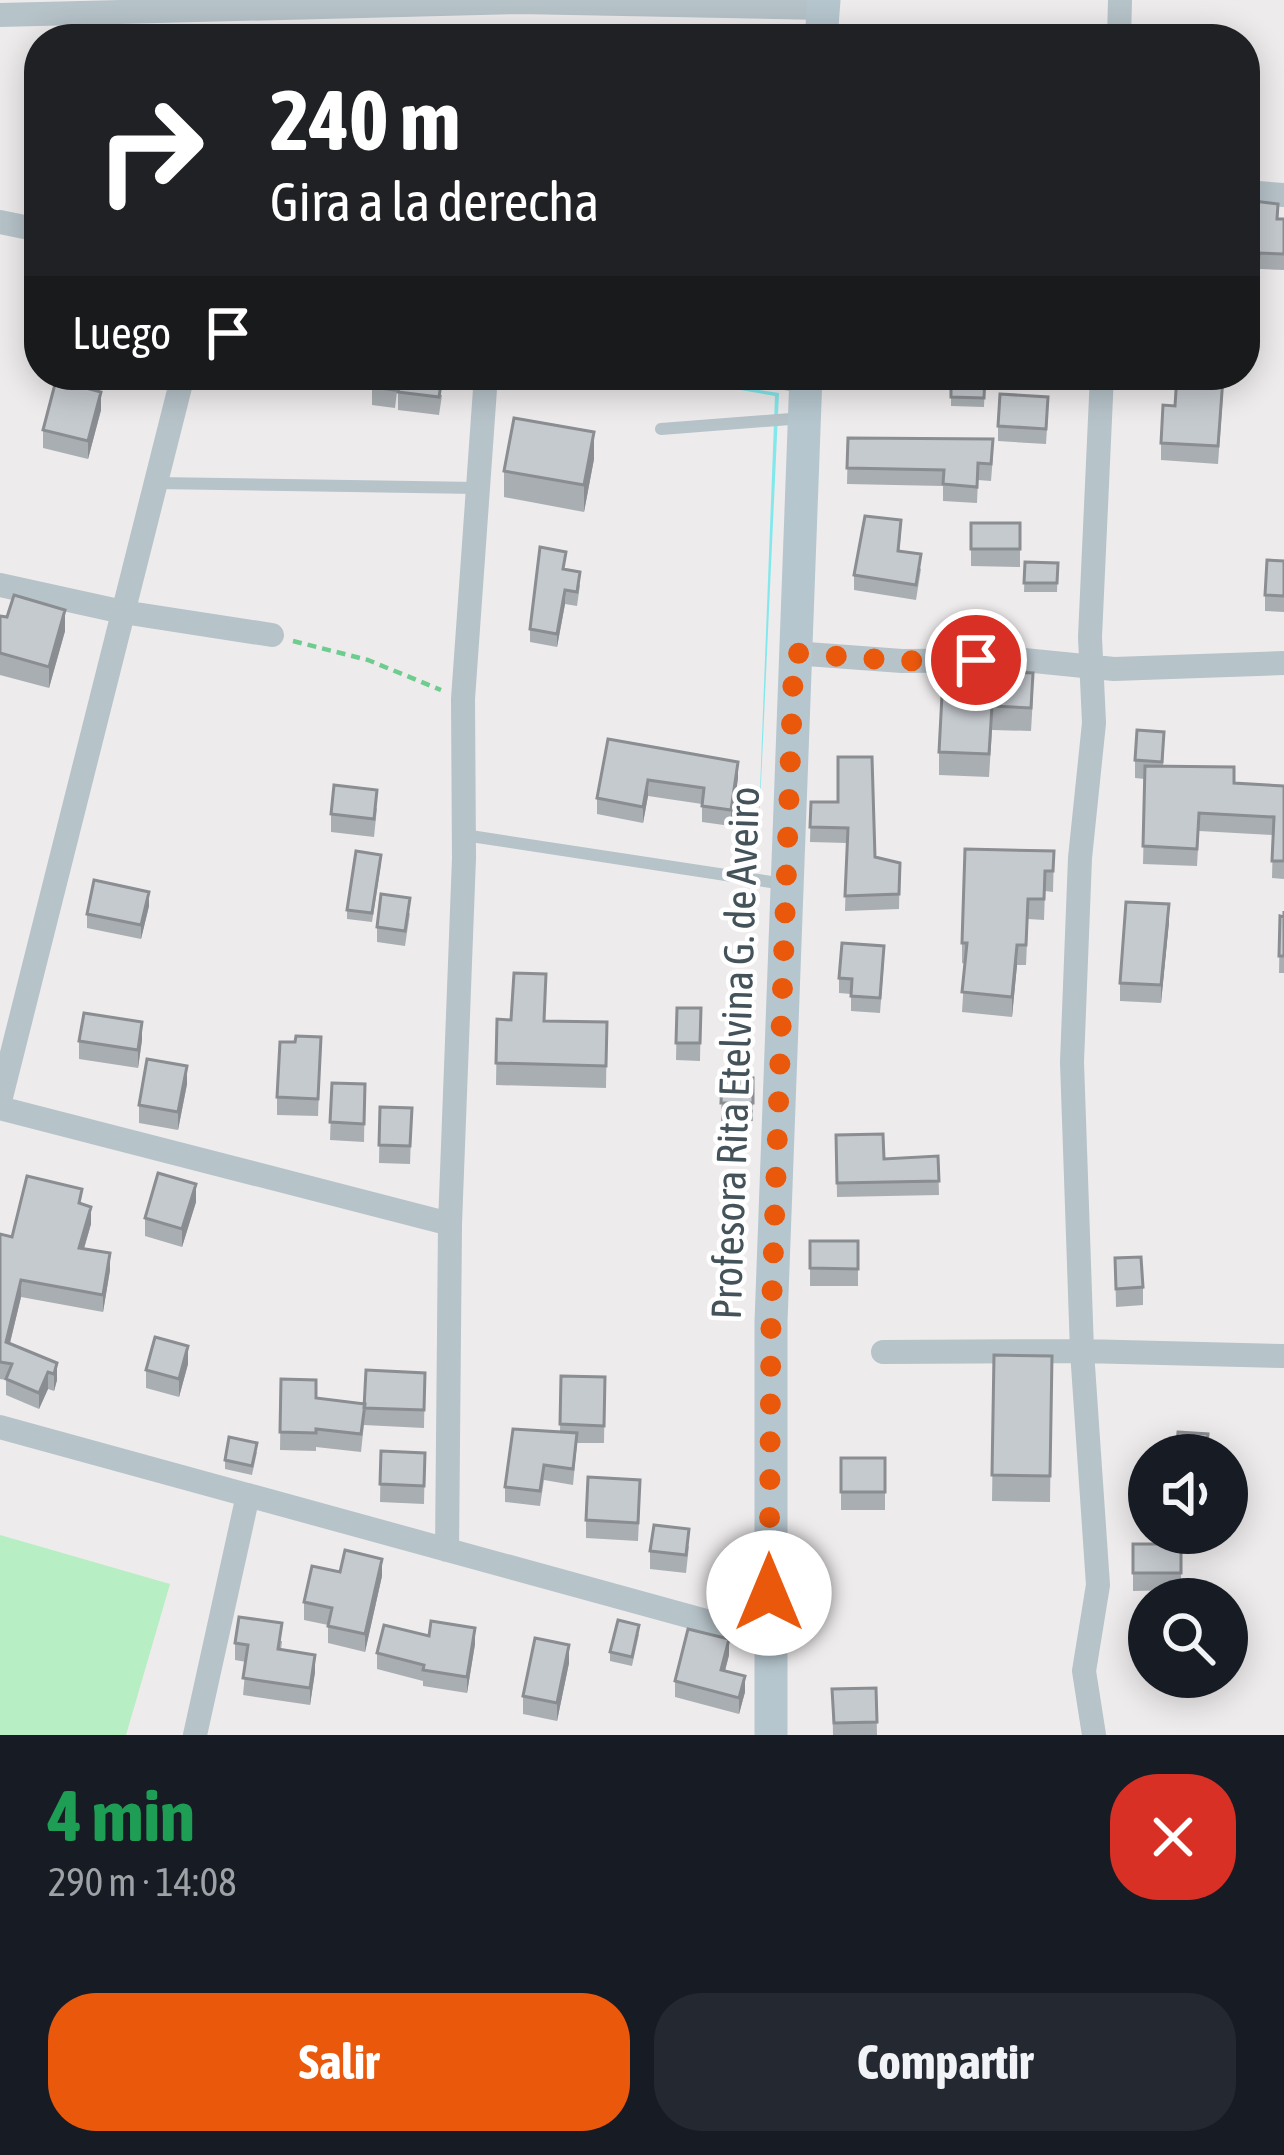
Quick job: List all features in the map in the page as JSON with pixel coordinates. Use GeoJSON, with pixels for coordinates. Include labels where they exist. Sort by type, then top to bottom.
{"type":"FeatureCollection","features":[{"type":"Feature","properties":{"kind":"street"},"geometry":{"type":"LineString","coordinates":[[0,15],[225,5],[519,1],[823,16]]}},
{"type":"Feature","properties":{"kind":"street"},"geometry":{"type":"LineString","coordinates":[[179,390],[0,1104],[450,1224]]}},
{"type":"Feature","properties":{"kind":"street"},"geometry":{"type":"LineString","coordinates":[[447,1550],[463,699],[485,390]]}},
{"type":"Feature","properties":{"kind":"street","name":"Profesora Rita Etelvina G. de Aveiro"},"geometry":{"type":"LineString","coordinates":[[771,1735],[771,1322],[805,390]]}},
{"type":"Feature","properties":{"kind":"street"},"geometry":{"type":"LineString","coordinates":[[1094,1735],[1084,1671],[1099,1585],[1082,1351],[1072,1045],[1080,858],[1092,756],[1093,550],[1101,390]]}},
{"type":"Feature","properties":{"kind":"street"},"geometry":{"type":"LineString","coordinates":[[0,585],[123,613],[272,635]]}},
{"type":"Feature","properties":{"kind":"street"},"geometry":{"type":"LineString","coordinates":[[794,653],[902,661],[1024,660],[1091,667],[1198,669],[1284,663]]}},
{"type":"Feature","properties":{"kind":"street"},"geometry":{"type":"LineString","coordinates":[[883,1352],[1284,1357]]}},
{"type":"Feature","properties":{"kind":"street"},"geometry":{"type":"LineString","coordinates":[[0,1427],[768,1638]]}},
{"type":"Feature","properties":{"kind":"street"},"geometry":{"type":"LineString","coordinates":[[196,1735],[248,1495]]}},
{"type":"Feature","properties":{"kind":"lane"},"geometry":{"type":"LineString","coordinates":[[661,429],[804,418]]}},
{"type":"Feature","properties":{"kind":"lane"},"geometry":{"type":"LineString","coordinates":[[156,483],[478,488]]}},
{"type":"Feature","properties":{"kind":"lane"},"geometry":{"type":"LineString","coordinates":[[464,835],[785,884]]}},
{"type":"Feature","properties":{"kind":"path"},"geometry":{"type":"LineString","coordinates":[[272,635],[368,660],[463,699]]}},
{"type":"Feature","properties":{"kind":"green space"},"geometry":{"type":"Polygon","coordinates":[[[0,1535],[170,1584],[126,1735],[0,1735],[0,1535]]]}},
{"type":"Feature","properties":{"kind":"water"},"geometry":{"type":"Polygon","coordinates":[[[740,390],[779,393],[757,869],[775,396],[740,390]]]}},
{"type":"Feature","properties":{"kind":"building"},"geometry":{"type":"Polygon","coordinates":[[[1260,202],[1278,204],[1277,219],[1284,219],[1284,254],[1260,253],[1260,202]]]}},
{"type":"Feature","properties":{"kind":"building"},"geometry":{"type":"Polygon","coordinates":[[[53,390],[101,392],[88,441],[43,430],[53,390]]]}},
{"type":"Feature","properties":{"kind":"building"},"geometry":{"type":"Polygon","coordinates":[[[398,390],[440,390],[439,397],[398,390]]]}},
{"type":"Feature","properties":{"kind":"building"},"geometry":{"type":"Polygon","coordinates":[[[951,390],[984,390],[984,398],[951,397],[951,390]]]}},
{"type":"Feature","properties":{"kind":"building"},"geometry":{"type":"Polygon","coordinates":[[[1176,390],[1222,390],[1218,446],[1161,443],[1163,405],[1175,406],[1176,390]]]}},
{"type":"Feature","properties":{"kind":"building"},"geometry":{"type":"Polygon","coordinates":[[[1000,394],[1048,397],[1046,429],[998,426],[1000,394]]]}},
{"type":"Feature","properties":{"kind":"building"},"geometry":{"type":"Polygon","coordinates":[[[514,418],[594,432],[584,485],[504,471],[514,418]]]}},
{"type":"Feature","properties":{"kind":"building"},"geometry":{"type":"Polygon","coordinates":[[[848,438],[993,439],[991,464],[978,463],[977,487],[943,484],[944,470],[847,468],[848,438]]]}},
{"type":"Feature","properties":{"kind":"building"},"geometry":{"type":"Polygon","coordinates":[[[865,516],[901,520],[898,551],[921,554],[916,585],[854,575],[865,516]]]}},
{"type":"Feature","properties":{"kind":"building"},"geometry":{"type":"Polygon","coordinates":[[[971,523],[1020,523],[1020,549],[971,549],[971,523]]]}},
{"type":"Feature","properties":{"kind":"building"},"geometry":{"type":"Polygon","coordinates":[[[540,547],[566,552],[563,569],[580,572],[577,592],[565,590],[557,634],[530,629],[540,547]]]}},
{"type":"Feature","properties":{"kind":"building"},"geometry":{"type":"Polygon","coordinates":[[[1267,560],[1284,561],[1284,596],[1265,595],[1267,560]]]}},
{"type":"Feature","properties":{"kind":"building"},"geometry":{"type":"Polygon","coordinates":[[[1025,562],[1058,563],[1057,583],[1024,583],[1025,562]]]}},
{"type":"Feature","properties":{"kind":"building"},"geometry":{"type":"Polygon","coordinates":[[[14,595],[65,610],[49,667],[0,653],[0,616],[7,617],[14,595]]]}},
{"type":"Feature","properties":{"kind":"building"},"geometry":{"type":"Polygon","coordinates":[[[944,657],[1011,660],[1010,672],[1033,673],[1031,708],[992,706],[989,754],[939,752],[944,657]]]}},
{"type":"Feature","properties":{"kind":"building"},"geometry":{"type":"Polygon","coordinates":[[[1137,730],[1164,732],[1162,762],[1135,760],[1137,730]]]}},
{"type":"Feature","properties":{"kind":"building"},"geometry":{"type":"Polygon","coordinates":[[[608,739],[738,762],[731,810],[702,806],[704,788],[648,780],[643,807],[597,798],[608,739]]]}},
{"type":"Feature","properties":{"kind":"building"},"geometry":{"type":"Polygon","coordinates":[[[838,757],[872,757],[875,857],[900,863],[899,894],[845,896],[848,828],[810,827],[811,802],[838,802],[838,757]]]}},
{"type":"Feature","properties":{"kind":"building"},"geometry":{"type":"Polygon","coordinates":[[[1145,766],[1234,767],[1234,783],[1284,786],[1284,861],[1272,861],[1274,817],[1199,813],[1197,849],[1143,846],[1145,766]]]}},
{"type":"Feature","properties":{"kind":"building"},"geometry":{"type":"Polygon","coordinates":[[[334,785],[377,790],[374,819],[331,814],[334,785]]]}},
{"type":"Feature","properties":{"kind":"building"},"geometry":{"type":"Polygon","coordinates":[[[965,849],[1054,851],[1053,871],[1045,871],[1044,899],[1028,899],[1026,945],[1017,945],[1012,997],[962,992],[967,943],[962,943],[965,849]]]}},
{"type":"Feature","properties":{"kind":"building"},"geometry":{"type":"Polygon","coordinates":[[[356,851],[381,855],[372,913],[347,910],[356,851]]]}},
{"type":"Feature","properties":{"kind":"building"},"geometry":{"type":"Polygon","coordinates":[[[94,880],[149,892],[141,925],[87,914],[94,880]]]}},
{"type":"Feature","properties":{"kind":"building"},"geometry":{"type":"Polygon","coordinates":[[[381,894],[410,898],[405,931],[377,927],[381,894]]]}},
{"type":"Feature","properties":{"kind":"building"},"geometry":{"type":"Polygon","coordinates":[[[1126,902],[1169,904],[1161,985],[1120,983],[1126,902]]]}},
{"type":"Feature","properties":{"kind":"building"},"geometry":{"type":"Polygon","coordinates":[[[1280,916],[1284,917],[1284,956],[1279,956],[1280,916]]]}},
{"type":"Feature","properties":{"kind":"building"},"geometry":{"type":"Polygon","coordinates":[[[842,943],[884,946],[880,998],[851,996],[852,979],[839,978],[842,943]]]}},
{"type":"Feature","properties":{"kind":"building"},"geometry":{"type":"Polygon","coordinates":[[[514,973],[546,974],[544,1021],[607,1022],[606,1066],[496,1063],[497,1019],[511,1020],[514,973]]]}},
{"type":"Feature","properties":{"kind":"building"},"geometry":{"type":"Polygon","coordinates":[[[677,1008],[701,1008],[700,1043],[676,1043],[677,1008]]]}},
{"type":"Feature","properties":{"kind":"building"},"geometry":{"type":"Polygon","coordinates":[[[84,1013],[142,1022],[138,1050],[79,1041],[84,1013]]]}},
{"type":"Feature","properties":{"kind":"building"},"geometry":{"type":"Polygon","coordinates":[[[296,1036],[321,1037],[318,1099],[277,1097],[280,1042],[295,1042],[296,1036]]]}},
{"type":"Feature","properties":{"kind":"building"},"geometry":{"type":"Polygon","coordinates":[[[147,1059],[187,1066],[178,1112],[139,1105],[147,1059]]]}},
{"type":"Feature","properties":{"kind":"building"},"geometry":{"type":"Polygon","coordinates":[[[722,1078],[753,1078],[753,1103],[721,1103],[722,1078]]]}},
{"type":"Feature","properties":{"kind":"building"},"geometry":{"type":"Polygon","coordinates":[[[332,1083],[365,1084],[364,1124],[330,1122],[332,1083]]]}},
{"type":"Feature","properties":{"kind":"building"},"geometry":{"type":"Polygon","coordinates":[[[380,1107],[412,1108],[410,1146],[379,1145],[380,1107]]]}},
{"type":"Feature","properties":{"kind":"building"},"geometry":{"type":"Polygon","coordinates":[[[883,1134],[884,1159],[938,1156],[939,1181],[837,1183],[836,1135],[883,1134]]]}},
{"type":"Feature","properties":{"kind":"building"},"geometry":{"type":"Polygon","coordinates":[[[158,1173],[196,1184],[182,1229],[145,1218],[158,1173]]]}},
{"type":"Feature","properties":{"kind":"building"},"geometry":{"type":"Polygon","coordinates":[[[27,1176],[82,1189],[79,1203],[91,1207],[79,1248],[110,1253],[103,1295],[21,1280],[6,1342],[57,1363],[39,1393],[6,1379],[12,1364],[0,1362],[0,1234],[12,1237],[27,1176]]]}},
{"type":"Feature","properties":{"kind":"building"},"geometry":{"type":"Polygon","coordinates":[[[810,1241],[858,1241],[858,1269],[810,1268],[810,1241]]]}},
{"type":"Feature","properties":{"kind":"building"},"geometry":{"type":"Polygon","coordinates":[[[1141,1257],[1143,1287],[1116,1289],[1115,1258],[1141,1257]]]}},
{"type":"Feature","properties":{"kind":"building"},"geometry":{"type":"Polygon","coordinates":[[[155,1337],[188,1346],[179,1379],[146,1370],[155,1337]]]}},
{"type":"Feature","properties":{"kind":"building"},"geometry":{"type":"Polygon","coordinates":[[[994,1355],[1052,1356],[1050,1476],[992,1475],[994,1355]]]}},
{"type":"Feature","properties":{"kind":"building"},"geometry":{"type":"Polygon","coordinates":[[[366,1370],[425,1373],[424,1410],[364,1408],[366,1370]]]}},
{"type":"Feature","properties":{"kind":"building"},"geometry":{"type":"Polygon","coordinates":[[[561,1376],[605,1377],[604,1426],[560,1424],[561,1376]]]}},
{"type":"Feature","properties":{"kind":"building"},"geometry":{"type":"Polygon","coordinates":[[[281,1379],[316,1380],[316,1398],[365,1404],[361,1434],[316,1429],[316,1433],[280,1432],[281,1379]]]}},
{"type":"Feature","properties":{"kind":"building"},"geometry":{"type":"Polygon","coordinates":[[[513,1429],[577,1433],[573,1469],[544,1465],[540,1491],[505,1487],[513,1429]]]}},
{"type":"Feature","properties":{"kind":"building"},"geometry":{"type":"Polygon","coordinates":[[[229,1437],[257,1443],[252,1466],[225,1460],[229,1437]]]}},
{"type":"Feature","properties":{"kind":"building"},"geometry":{"type":"Polygon","coordinates":[[[381,1451],[425,1453],[424,1486],[380,1484],[381,1451]]]}},
{"type":"Feature","properties":{"kind":"building"},"geometry":{"type":"Polygon","coordinates":[[[841,1458],[885,1458],[885,1492],[841,1492],[841,1458]]]}},
{"type":"Feature","properties":{"kind":"building"},"geometry":{"type":"Polygon","coordinates":[[[588,1477],[640,1480],[638,1523],[586,1520],[588,1477]]]}},
{"type":"Feature","properties":{"kind":"building"},"geometry":{"type":"Polygon","coordinates":[[[654,1525],[689,1529],[686,1555],[650,1551],[654,1525]]]}},
{"type":"Feature","properties":{"kind":"building"},"geometry":{"type":"Polygon","coordinates":[[[345,1550],[382,1559],[365,1634],[328,1626],[332,1608],[304,1602],[312,1566],[340,1572],[345,1550]]]}},
{"type":"Feature","properties":{"kind":"building"},"geometry":{"type":"Polygon","coordinates":[[[1133,1554],[1181,1554],[1181,1573],[1133,1573],[1133,1554]]]}},
{"type":"Feature","properties":{"kind":"building"},"geometry":{"type":"Polygon","coordinates":[[[239,1617],[282,1623],[278,1649],[315,1655],[310,1688],[243,1678],[248,1645],[235,1643],[239,1617]]]}},
{"type":"Feature","properties":{"kind":"building"},"geometry":{"type":"Polygon","coordinates":[[[618,1620],[639,1625],[632,1657],[610,1652],[618,1620]]]}},
{"type":"Feature","properties":{"kind":"building"},"geometry":{"type":"Polygon","coordinates":[[[431,1621],[475,1628],[467,1677],[423,1670],[424,1665],[377,1653],[384,1625],[429,1636],[431,1621]]]}},
{"type":"Feature","properties":{"kind":"building"},"geometry":{"type":"Polygon","coordinates":[[[688,1629],[729,1639],[721,1670],[745,1676],[739,1698],[675,1681],[688,1629]]]}},
{"type":"Feature","properties":{"kind":"building"},"geometry":{"type":"Polygon","coordinates":[[[535,1638],[569,1645],[557,1703],[523,1696],[535,1638]]]}},
{"type":"Feature","properties":{"kind":"building"},"geometry":{"type":"Polygon","coordinates":[[[876,1688],[877,1722],[834,1723],[832,1689],[876,1688]]]}},
{"type":"Feature","properties":{"kind":"route"},"geometry":{"type":"LineString","coordinates":[[769,1593],[771,1322],[794,653],[902,661],[976,660]]}}]}
